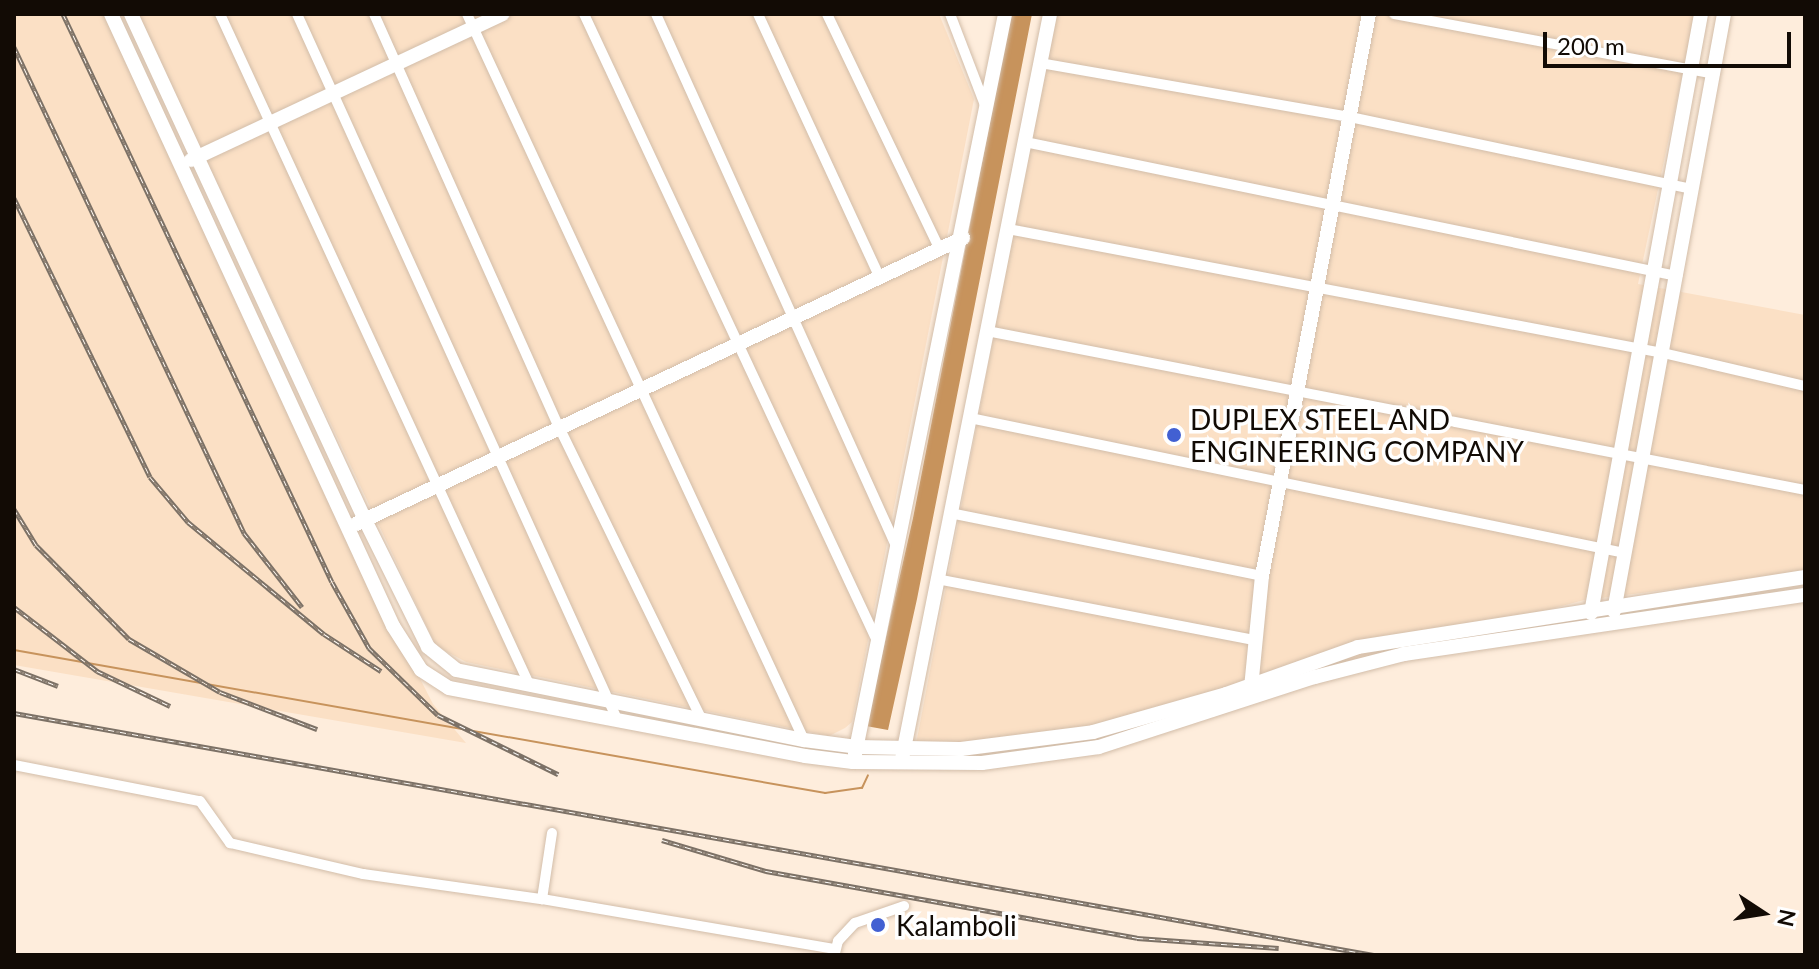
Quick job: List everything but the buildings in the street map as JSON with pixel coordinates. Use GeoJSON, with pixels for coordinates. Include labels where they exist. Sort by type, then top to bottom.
{"type":"FeatureCollection","features":[{"type":"Feature","properties":{"kind":"street"},"geometry":{"type":"LineString","coordinates":[[111,14],[393,626],[411,658],[432,679],[468,693],[617,719],[860,755],[1042,759],[1129,739],[1404,654],[1805,595]]}},
{"type":"Feature","properties":{"kind":"street"},"geometry":{"type":"LineString","coordinates":[[131,14],[200,156],[365,520],[428,647],[441,662],[471,675],[804,740],[860,755]]}},
{"type":"Feature","properties":{"kind":"street"},"geometry":{"type":"LineString","coordinates":[[220,14],[274,121],[530,686]]}},
{"type":"Feature","properties":{"kind":"street"},"geometry":{"type":"LineString","coordinates":[[297,14],[617,719]]}},
{"type":"Feature","properties":{"kind":"street"},"geometry":{"type":"LineString","coordinates":[[374,14],[558,425],[702,720]]}},
{"type":"Feature","properties":{"kind":"street"},"geometry":{"type":"LineString","coordinates":[[180,165],[397,63],[470,21],[503,14]]}},
{"type":"Feature","properties":{"kind":"street"},"geometry":{"type":"LineString","coordinates":[[584,14],[879,644]]}},
{"type":"Feature","properties":{"kind":"street"},"geometry":{"type":"LineString","coordinates":[[656,14],[898,550]]}},
{"type":"Feature","properties":{"kind":"street"},"geometry":{"type":"LineString","coordinates":[[758,14],[878,274]]}},
{"type":"Feature","properties":{"kind":"street"},"geometry":{"type":"LineString","coordinates":[[827,14],[939,248]]}},
{"type":"Feature","properties":{"kind":"street"},"geometry":{"type":"LineString","coordinates":[[950,14],[986,109]]}},
{"type":"Feature","properties":{"kind":"street"},"geometry":{"type":"LineString","coordinates":[[860,755],[879,644],[963,238],[1005,14]]}},
{"type":"Feature","properties":{"kind":"street"},"geometry":{"type":"LineString","coordinates":[[900,757],[1050,14]]}},
{"type":"Feature","properties":{"kind":"street"},"geometry":{"type":"LineString","coordinates":[[1250,700],[1262,576],[1369,14]]}},
{"type":"Feature","properties":{"kind":"street"},"geometry":{"type":"LineString","coordinates":[[1394,14],[1714,74]]}},
{"type":"Feature","properties":{"kind":"street"},"geometry":{"type":"LineString","coordinates":[[1588,629],[1701,14]]}},
{"type":"Feature","properties":{"kind":"street"},"geometry":{"type":"LineString","coordinates":[[1612,624],[1724,14]]}},
{"type":"Feature","properties":{"kind":"street"},"geometry":{"type":"LineString","coordinates":[[470,21],[804,740]]}},
{"type":"Feature","properties":{"kind":"street"},"geometry":{"type":"LineString","coordinates":[[1040,63],[1350,117],[1693,189]]}},
{"type":"Feature","properties":{"kind":"street"},"geometry":{"type":"LineString","coordinates":[[1025,142],[1677,276]]}},
{"type":"Feature","properties":{"kind":"street"},"geometry":{"type":"LineString","coordinates":[[1008,229],[1663,353],[1805,386]]}},
{"type":"Feature","properties":{"kind":"street"},"geometry":{"type":"LineString","coordinates":[[347,527],[878,274],[963,238]]}},
{"type":"Feature","properties":{"kind":"street"},"geometry":{"type":"LineString","coordinates":[[987,331],[1805,490]]}},
{"type":"Feature","properties":{"kind":"street"},"geometry":{"type":"LineString","coordinates":[[970,418],[1279,485],[1625,553]]}},
{"type":"Feature","properties":{"kind":"street"},"geometry":{"type":"LineString","coordinates":[[950,513],[1262,576]]}},
{"type":"Feature","properties":{"kind":"street"},"geometry":{"type":"LineString","coordinates":[[900,757],[1080,735],[1226,694],[1252,682],[1358,647],[1615,603],[1805,577]]}},
{"type":"Feature","properties":{"kind":"street"},"geometry":{"type":"LineString","coordinates":[[937,579],[1254,640]]}},
{"type":"Feature","properties":{"kind":"street"},"geometry":{"type":"LineString","coordinates":[[14,765],[200,801],[230,843],[363,874],[542,899],[834,952],[855,923],[904,906]]}},
{"type":"Feature","properties":{"kind":"street"},"geometry":{"type":"LineString","coordinates":[[542,899],[552,833]]}},
{"type":"Feature","properties":{"kind":"shaded area"},"geometry":{"type":"Polygon","coordinates":[[[14,14],[107,14],[411,661],[433,704],[466,743],[14,665],[14,14]]]}},
{"type":"Feature","properties":{"kind":"shaded area"},"geometry":{"type":"Polygon","coordinates":[[[137,14],[939,14],[974,99],[852,722],[829,736],[466,662],[436,646],[137,14]]]}},
{"type":"Feature","properties":{"kind":"shaded area"},"geometry":{"type":"Polygon","coordinates":[[[1011,14],[1032,14],[917,599],[888,730],[866,726],[913,518],[1011,14]]]}},
{"type":"Feature","properties":{"kind":"shaded area"},"geometry":{"type":"Polygon","coordinates":[[[1055,14],[1695,14],[1638,284],[1805,315],[1805,573],[1584,600],[1161,715],[1014,742],[916,744],[1055,14]]]}},
{"type":"Feature","properties":{"kind":"waterway"},"geometry":{"type":"LineString","coordinates":[[14,650],[825,793],[862,788],[868,775]]}},
{"type":"Feature","properties":{"kind":"railway"},"geometry":{"type":"LineString","coordinates":[[63,14],[332,582],[369,648],[438,715],[558,774]]}},
{"type":"Feature","properties":{"kind":"railway"},"geometry":{"type":"LineString","coordinates":[[14,47],[244,533],[302,607]]}},
{"type":"Feature","properties":{"kind":"railway"},"geometry":{"type":"LineString","coordinates":[[14,198],[150,477],[188,522],[324,634],[381,671]]}},
{"type":"Feature","properties":{"kind":"railway"},"geometry":{"type":"LineString","coordinates":[[14,509],[36,545],[129,639],[220,692],[317,729]]}},
{"type":"Feature","properties":{"kind":"railway"},"geometry":{"type":"LineString","coordinates":[[14,607],[97,671],[170,706]]}},
{"type":"Feature","properties":{"kind":"railway"},"geometry":{"type":"LineString","coordinates":[[14,669],[58,686]]}},
{"type":"Feature","properties":{"kind":"railway"},"geometry":{"type":"LineString","coordinates":[[14,713],[1374,955]]}},
{"type":"Feature","properties":{"kind":"railway"},"geometry":{"type":"LineString","coordinates":[[662,840],[766,871],[1137,938],[1279,948]]}},
{"type":"Feature","properties":{"kind":"place","name":"DUPLEX STEEL AND ENGINEERING COMPANY"},"geometry":{"type":"Point","coordinates":[1174,435]}},
{"type":"Feature","properties":{"kind":"place","name":"Kalamboli"},"geometry":{"type":"Point","coordinates":[878,925]}}]}
